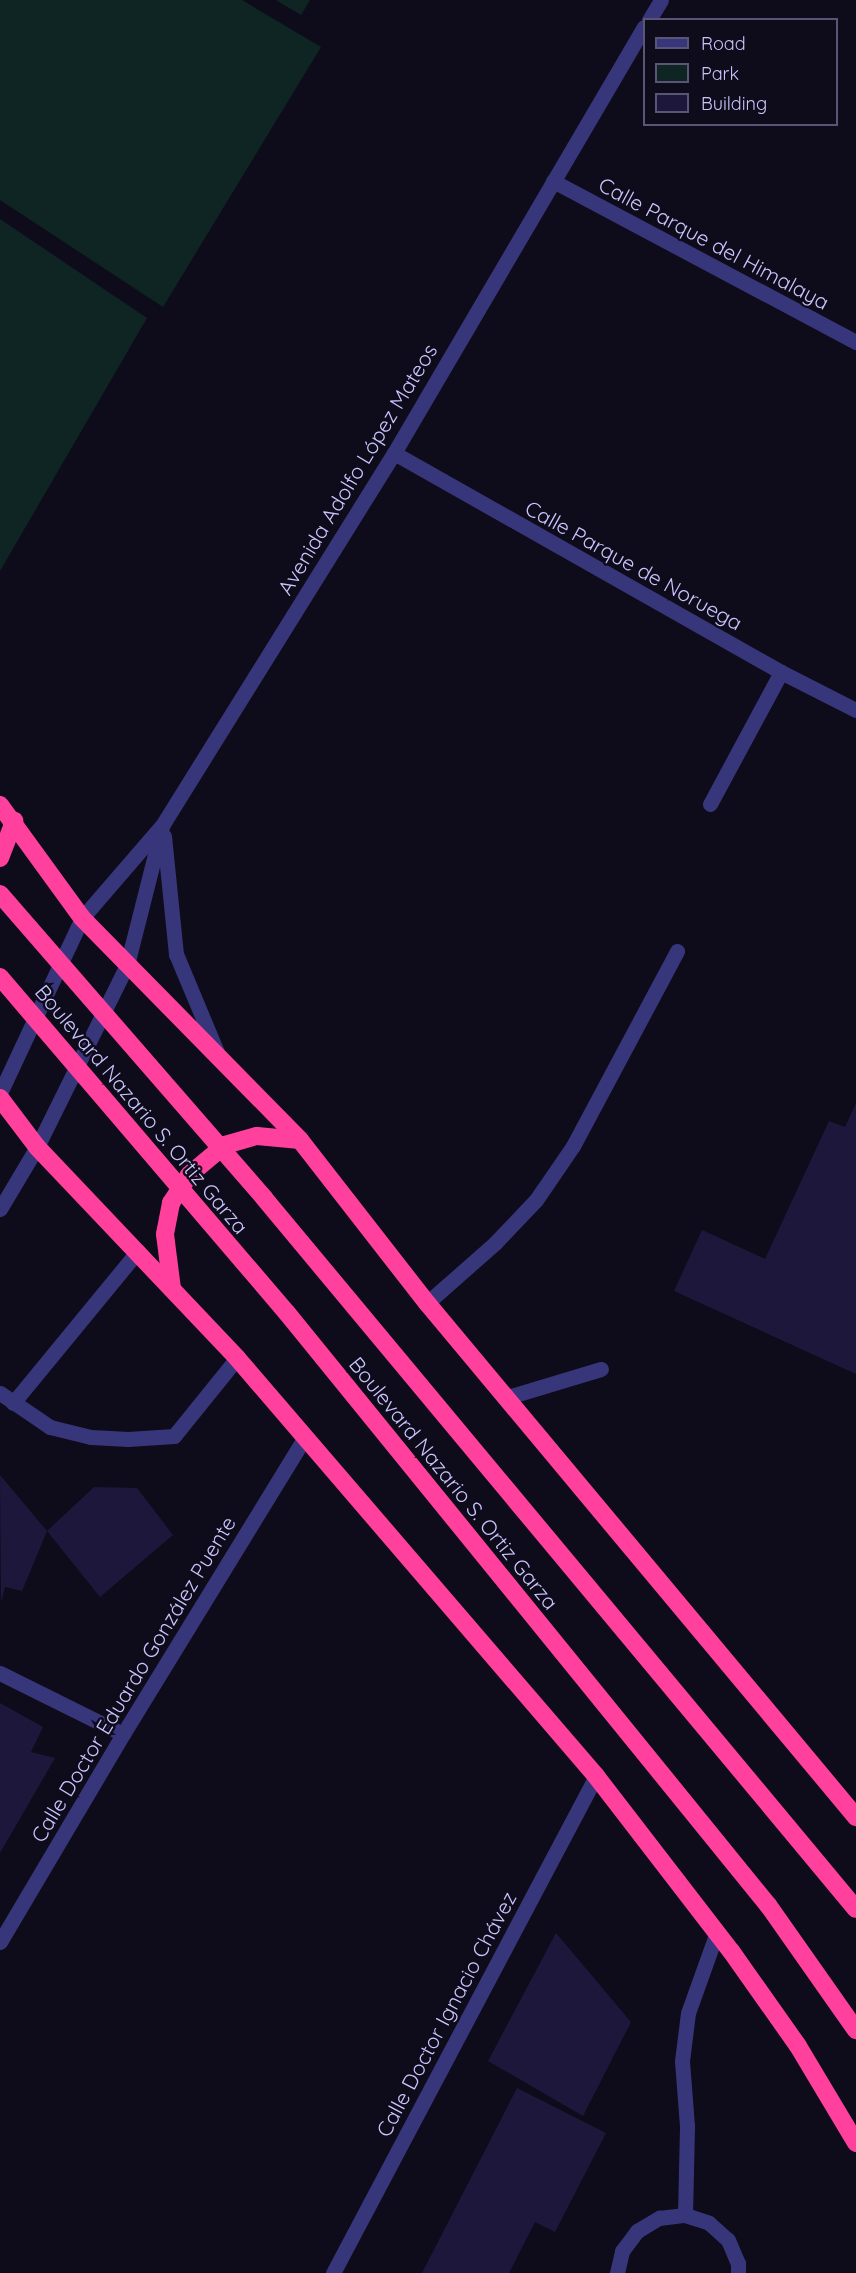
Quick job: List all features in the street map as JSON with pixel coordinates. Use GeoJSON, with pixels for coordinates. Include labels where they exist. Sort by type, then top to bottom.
{"type":"FeatureCollection","features":[{"type":"Feature","properties":{"kind":"highway"},"geometry":{"type":"LineString","coordinates":[[0,806],[14,821],[82,918],[300,1140],[427,1303],[508,1397],[856,1817]]}},
{"type":"Feature","properties":{"kind":"highway"},"geometry":{"type":"LineString","coordinates":[[0,858],[14,821]]}},
{"type":"Feature","properties":{"kind":"highway","name":"Boulevard Nazario S. Ortiz Garza"},"geometry":{"type":"LineString","coordinates":[[0,894],[264,1198],[856,1909]]}},
{"type":"Feature","properties":{"kind":"highway","name":"Boulevard Nazario S. Ortiz Garza"},"geometry":{"type":"LineString","coordinates":[[0,976],[287,1313],[768,1905],[856,2030]]}},
{"type":"Feature","properties":{"kind":"highway"},"geometry":{"type":"LineString","coordinates":[[0,1098],[37,1147],[237,1358],[304,1439],[596,1776],[717,1932],[798,2046],[856,2143]]}},
{"type":"Feature","properties":{"kind":"highway"},"geometry":{"type":"LineString","coordinates":[[173,1291],[165,1234],[171,1203],[189,1175],[225,1145],[257,1136],[300,1140]]}},
{"type":"Feature","properties":{"kind":"street"},"geometry":{"type":"LineString","coordinates":[[650,18],[661,0]]}},
{"type":"Feature","properties":{"kind":"street","name":"Avenida Adolfo López Mateos"},"geometry":{"type":"LineString","coordinates":[[0,1094],[82,918],[163,824],[394,453],[643,30]]}},
{"type":"Feature","properties":{"kind":"street","name":"Calle Parque del Himalaya"},"geometry":{"type":"LineString","coordinates":[[553,181],[856,342]]}},
{"type":"Feature","properties":{"kind":"street","name":"Calle Parque de Noruega"},"geometry":{"type":"LineString","coordinates":[[394,453],[781,672],[856,710]]}},
{"type":"Feature","properties":{"kind":"street"},"geometry":{"type":"LineString","coordinates":[[710,804],[781,672]]}},
{"type":"Feature","properties":{"kind":"street"},"geometry":{"type":"LineString","coordinates":[[0,1209],[37,1147],[127,965],[163,824]]}},
{"type":"Feature","properties":{"kind":"street"},"geometry":{"type":"LineString","coordinates":[[163,824],[176,954],[218,1054]]}},
{"type":"Feature","properties":{"kind":"street"},"geometry":{"type":"LineString","coordinates":[[427,1303],[495,1243],[536,1200],[573,1146],[677,951]]}},
{"type":"Feature","properties":{"kind":"street"},"geometry":{"type":"LineString","coordinates":[[13,1402],[138,1251]]}},
{"type":"Feature","properties":{"kind":"street"},"geometry":{"type":"LineString","coordinates":[[0,1394],[50,1427],[91,1437],[128,1439],[174,1436],[237,1358]]}},
{"type":"Feature","properties":{"kind":"street"},"geometry":{"type":"LineString","coordinates":[[508,1397],[602,1369]]}},
{"type":"Feature","properties":{"kind":"street","name":"Calle Doctor Eduardo González Puente"},"geometry":{"type":"LineString","coordinates":[[0,1942],[123,1734],[304,1439]]}},
{"type":"Feature","properties":{"kind":"street"},"geometry":{"type":"LineString","coordinates":[[0,1673],[123,1734]]}},
{"type":"Feature","properties":{"kind":"street","name":"Calle Doctor Ignacio Chávez"},"geometry":{"type":"LineString","coordinates":[[333,2273],[596,1776]]}},
{"type":"Feature","properties":{"kind":"street"},"geometry":{"type":"LineString","coordinates":[[685,2215],[687,2126],[682,2061],[688,2013],[717,1932]]}},
{"type":"Feature","properties":{"kind":"street"},"geometry":{"type":"LineString","coordinates":[[615,2272],[622,2251],[637,2231],[659,2218],[685,2215],[709,2223],[728,2240],[738,2263],[738,2273]]}},
{"type":"Feature","properties":{"kind":"green space"},"geometry":{"type":"Polygon","coordinates":[[[0,0],[242,0],[321,47],[163,307],[0,200],[0,0]]]}},
{"type":"Feature","properties":{"kind":"green space"},"geometry":{"type":"Polygon","coordinates":[[[276,0],[310,0],[301,15],[276,0]]]}},
{"type":"Feature","properties":{"kind":"green space"},"geometry":{"type":"Polygon","coordinates":[[[0,219],[147,318],[0,571],[0,219]]]}},
{"type":"Feature","properties":{"kind":"building"},"geometry":{"type":"Polygon","coordinates":[[[856,1103],[856,1374],[674,1291],[702,1230],[765,1259],[829,1121],[845,1127],[856,1103]]]}},
{"type":"Feature","properties":{"kind":"building"},"geometry":{"type":"Polygon","coordinates":[[[0,1475],[47,1531],[22,1591],[5,1587],[1,1602],[0,1475]]]}},
{"type":"Feature","properties":{"kind":"building"},"geometry":{"type":"Polygon","coordinates":[[[94,1487],[137,1488],[173,1535],[100,1597],[47,1531],[94,1487]]]}},
{"type":"Feature","properties":{"kind":"building"},"geometry":{"type":"Polygon","coordinates":[[[0,1703],[43,1727],[31,1752],[55,1758],[0,1853],[0,1703]]]}},
{"type":"Feature","properties":{"kind":"building"},"geometry":{"type":"Polygon","coordinates":[[[556,1933],[631,2022],[583,2116],[488,2061],[556,1933]]]}},
{"type":"Feature","properties":{"kind":"building"},"geometry":{"type":"Polygon","coordinates":[[[517,2088],[606,2133],[555,2232],[535,2222],[509,2273],[422,2273],[517,2088]]]}}]}
